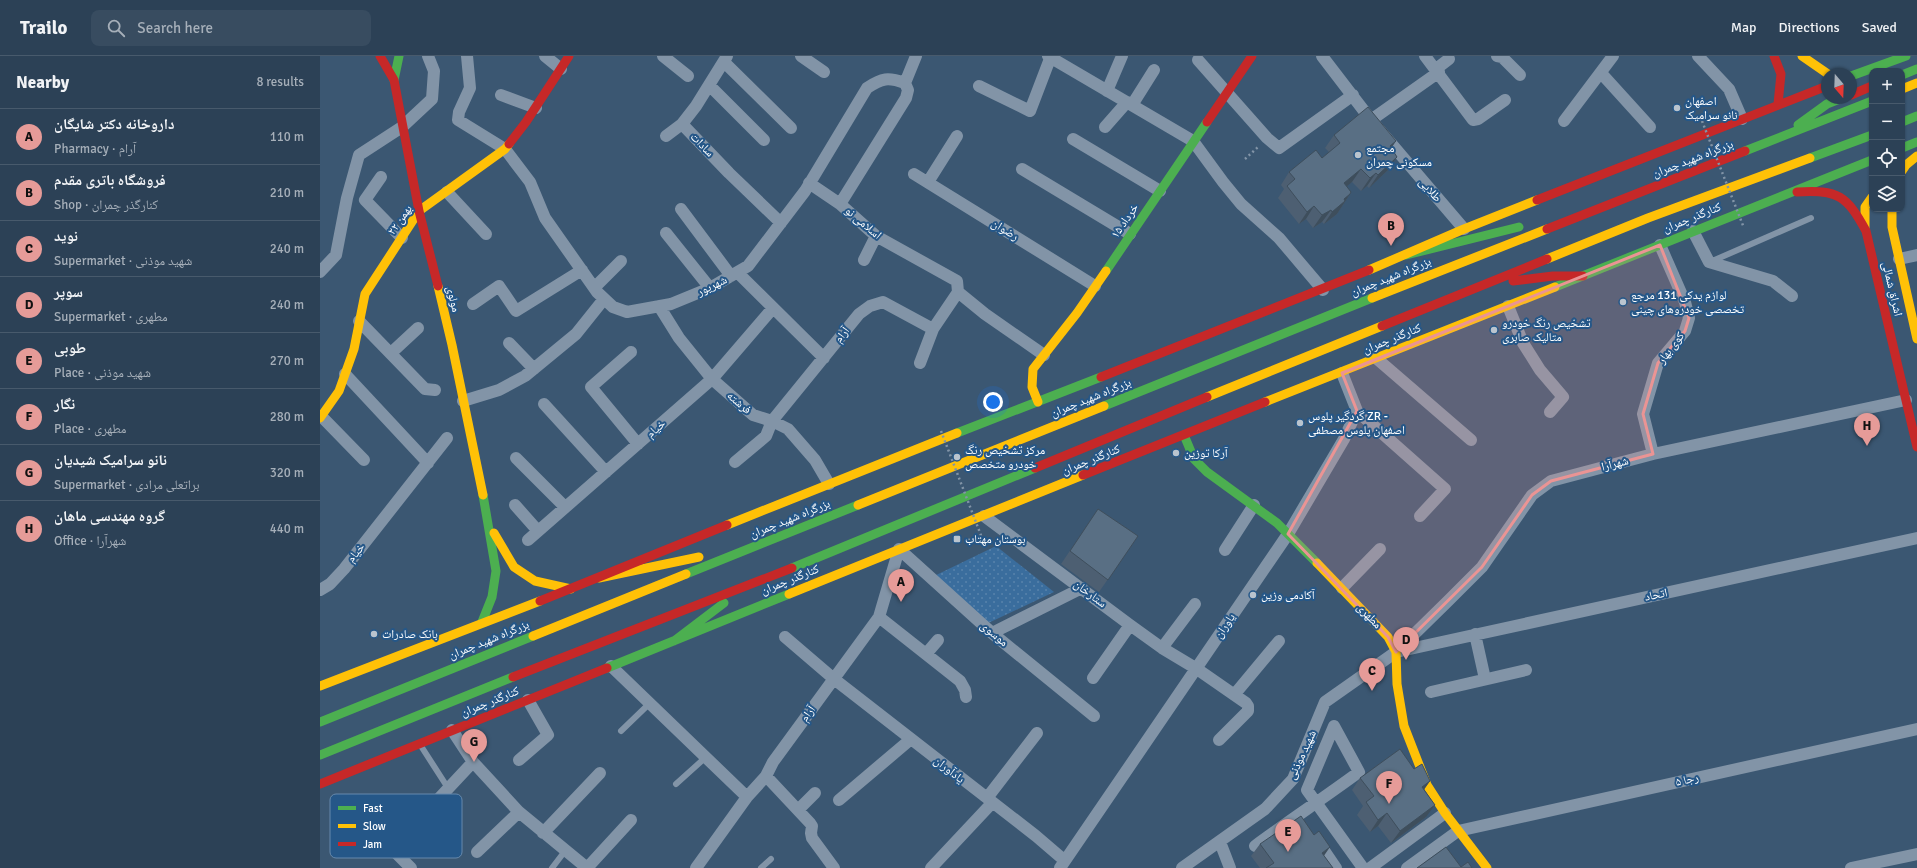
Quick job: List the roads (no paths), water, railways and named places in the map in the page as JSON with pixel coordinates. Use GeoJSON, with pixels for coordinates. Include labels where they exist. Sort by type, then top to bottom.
{"type":"FeatureCollection","features":[{"type":"Feature","properties":{"kind":"main road","name":"مولوی"},"geometry":{"type":"LineString","coordinates":[[380,56],[394,80],[419,211],[452,345],[489,524],[496,571],[492,597],[482,622]]}},
{"type":"Feature","properties":{"kind":"main road","name":"مولوی"},"geometry":{"type":"LineString","coordinates":[[394,80],[399,56]]}},
{"type":"Feature","properties":{"kind":"main road","name":"۲۲ بهمن"},"geometry":{"type":"LineString","coordinates":[[320,417],[339,391],[354,349],[364,294],[419,211],[505,150],[536,108],[569,56]]}},
{"type":"Feature","properties":{"kind":"main road","name":"۱۵ خرداد"},"geometry":{"type":"LineString","coordinates":[[1038,402],[1032,387],[1033,369],[1095,286],[1252,56]]}},
{"type":"Feature","properties":{"kind":"main road"},"geometry":{"type":"LineString","coordinates":[[1774,56],[1778,62],[1783,80],[1778,104]]}},
{"type":"Feature","properties":{"kind":"main road"},"geometry":{"type":"LineString","coordinates":[[1802,56],[1821,69]]}},
{"type":"Feature","properties":{"kind":"main road"},"geometry":{"type":"LineString","coordinates":[[1857,73],[1878,61],[1906,56]]}},
{"type":"Feature","properties":{"kind":"main road"},"geometry":{"type":"LineString","coordinates":[[1905,74],[1917,69]]}},
{"type":"Feature","properties":{"kind":"main road"},"geometry":{"type":"LineString","coordinates":[[1905,88],[1917,83]]}},
{"type":"Feature","properties":{"kind":"main road"},"geometry":{"type":"LineString","coordinates":[[1857,92],[1869,87]]}},
{"type":"Feature","properties":{"kind":"main road"},"geometry":{"type":"LineString","coordinates":[[320,686],[482,622],[599,578],[829,484],[1323,290],[1464,229],[1821,88]]}},
{"type":"Feature","properties":{"kind":"main road","name":"بزرگراه شهید چمران"},"geometry":{"type":"LineString","coordinates":[[320,722],[1403,285],[1869,102]]}},
{"type":"Feature","properties":{"kind":"main road"},"geometry":{"type":"LineString","coordinates":[[1783,137],[1828,104]]}},
{"type":"Feature","properties":{"kind":"main road"},"geometry":{"type":"LineString","coordinates":[[1905,121],[1917,116]]}},
{"type":"Feature","properties":{"kind":"main road"},"geometry":{"type":"LineString","coordinates":[[320,755],[456,699],[746,586],[1142,423],[1648,218],[1869,136]]}},
{"type":"Feature","properties":{"kind":"main road"},"geometry":{"type":"LineString","coordinates":[[1905,147],[1917,142]]}},
{"type":"Feature","properties":{"kind":"main road"},"geometry":{"type":"LineString","coordinates":[[1905,166],[1917,156]]}},
{"type":"Feature","properties":{"kind":"main road","name":"کنارگذر چمران"},"geometry":{"type":"LineString","coordinates":[[320,784],[899,549],[1869,161]]}},
{"type":"Feature","properties":{"kind":"main road","name":"اشراق شمالی"},"geometry":{"type":"LineString","coordinates":[[1787,194],[1816,190],[1835,196],[1854,209],[1866,231],[1917,447]]}},
{"type":"Feature","properties":{"kind":"main road"},"geometry":{"type":"LineString","coordinates":[[1866,231],[1864,212],[1869,200]]}},
{"type":"Feature","properties":{"kind":"main road"},"geometry":{"type":"LineString","coordinates":[[1406,255],[1604,206]]}},
{"type":"Feature","properties":{"kind":"main road"},"geometry":{"type":"LineString","coordinates":[[1889,212],[1892,227]]}},
{"type":"Feature","properties":{"kind":"main road","name":"اشراق شمالی"},"geometry":{"type":"LineString","coordinates":[[1892,212],[1892,227],[1917,339]]}},
{"type":"Feature","properties":{"kind":"main road"},"geometry":{"type":"LineString","coordinates":[[1486,284],[1553,276],[1582,276]]}},
{"type":"Feature","properties":{"kind":"main road","name":"مطهری"},"geometry":{"type":"LineString","coordinates":[[1184,435],[1194,459],[1207,472],[1254,505],[1288,534],[1388,637],[1396,652],[1397,684],[1404,726],[1427,785],[1445,814],[1488,868]]}},
{"type":"Feature","properties":{"kind":"main road","name":"مولوی"},"geometry":{"type":"LineString","coordinates":[[489,524],[514,567],[535,580],[570,589]]}},
{"type":"Feature","properties":{"kind":"main road"},"geometry":{"type":"LineString","coordinates":[[599,578],[763,542]]}},
{"type":"Feature","properties":{"kind":"main road"},"geometry":{"type":"LineString","coordinates":[[674,641],[746,586]]}},
{"type":"Feature","properties":{"kind":"street"},"geometry":{"type":"LineString","coordinates":[[320,272],[336,254],[359,155],[402,127],[432,99],[434,71],[428,56]]}},
{"type":"Feature","properties":{"kind":"street","name":"شهریور"},"geometry":{"type":"LineString","coordinates":[[467,56],[470,88],[459,112],[458,120],[505,150],[530,182],[546,218],[594,288],[613,307],[627,312],[671,304],[710,288],[748,266],[809,183],[867,88],[877,81],[891,78],[905,83]]}},
{"type":"Feature","properties":{"kind":"street"},"geometry":{"type":"LineString","coordinates":[[546,56],[561,69]]}},
{"type":"Feature","properties":{"kind":"street"},"geometry":{"type":"LineString","coordinates":[[663,56],[688,76]]}},
{"type":"Feature","properties":{"kind":"street"},"geometry":{"type":"LineString","coordinates":[[801,56],[824,72]]}},
{"type":"Feature","properties":{"kind":"street","name":"اسلامی نو"},"geometry":{"type":"LineString","coordinates":[[916,56],[905,83],[908,90],[906,98],[840,204],[876,236],[958,281],[958,292]]}},
{"type":"Feature","properties":{"kind":"street"},"geometry":{"type":"LineString","coordinates":[[979,86],[1030,111],[1050,56],[1193,141],[1241,204],[1279,238],[1323,290]]}},
{"type":"Feature","properties":{"kind":"street"},"geometry":{"type":"LineString","coordinates":[[1107,91],[1122,56]]}},
{"type":"Feature","properties":{"kind":"street","name":"طلایی"},"geometry":{"type":"LineString","coordinates":[[1322,56],[1371,120],[1464,229]]}},
{"type":"Feature","properties":{"kind":"street"},"geometry":{"type":"LineString","coordinates":[[1425,56],[1438,71],[1473,120],[1476,121],[1505,100]]}},
{"type":"Feature","properties":{"kind":"street"},"geometry":{"type":"LineString","coordinates":[[1501,56],[1520,75]]}},
{"type":"Feature","properties":{"kind":"street"},"geometry":{"type":"LineString","coordinates":[[1564,121],[1613,56]]}},
{"type":"Feature","properties":{"kind":"street"},"geometry":{"type":"LineString","coordinates":[[1698,56],[1729,89],[1742,119]]}},
{"type":"Feature","properties":{"kind":"street"},"geometry":{"type":"LineString","coordinates":[[726,59],[790,128]]}},
{"type":"Feature","properties":{"kind":"street","name":"سادات"},"geometry":{"type":"LineString","coordinates":[[726,59],[682,124],[729,173],[781,223]]}},
{"type":"Feature","properties":{"kind":"street"},"geometry":{"type":"LineString","coordinates":[[1371,120],[1438,71],[1449,59]]}},
{"type":"Feature","properties":{"kind":"street"},"geometry":{"type":"LineString","coordinates":[[1198,60],[1268,138],[1279,148],[1353,95]]}},
{"type":"Feature","properties":{"kind":"street"},"geometry":{"type":"LineString","coordinates":[[1105,127],[1129,103],[1154,70]]}},
{"type":"Feature","properties":{"kind":"street"},"geometry":{"type":"LineString","coordinates":[[1601,73],[1650,127]]}},
{"type":"Feature","properties":{"kind":"street"},"geometry":{"type":"LineString","coordinates":[[709,85],[764,140]]}},
{"type":"Feature","properties":{"kind":"street"},"geometry":{"type":"LineString","coordinates":[[501,95],[536,108]]}},
{"type":"Feature","properties":{"kind":"street"},"geometry":{"type":"LineString","coordinates":[[666,136],[682,124]]}},
{"type":"Feature","properties":{"kind":"street"},"geometry":{"type":"LineString","coordinates":[[928,182],[957,136]]}},
{"type":"Feature","properties":{"kind":"street"},"geometry":{"type":"LineString","coordinates":[[1073,139],[1160,191]]}},
{"type":"Feature","properties":{"kind":"street"},"geometry":{"type":"LineString","coordinates":[[1022,169],[1130,234]]}},
{"type":"Feature","properties":{"kind":"street","name":"رضوان"},"geometry":{"type":"LineString","coordinates":[[914,174],[1095,286]]}},
{"type":"Feature","properties":{"kind":"street"},"geometry":{"type":"LineString","coordinates":[[381,178],[365,200],[402,238]]}},
{"type":"Feature","properties":{"kind":"street"},"geometry":{"type":"LineString","coordinates":[[809,183],[840,204]]}},
{"type":"Feature","properties":{"kind":"street"},"geometry":{"type":"LineString","coordinates":[[447,192],[486,234]]}},
{"type":"Feature","properties":{"kind":"street"},"geometry":{"type":"LineString","coordinates":[[681,209],[734,275],[773,308],[824,358]]}},
{"type":"Feature","properties":{"kind":"street"},"geometry":{"type":"LineString","coordinates":[[1693,231],[1709,262],[1772,281],[1792,296]]}},
{"type":"Feature","properties":{"kind":"street"},"geometry":{"type":"LineString","coordinates":[[666,233],[710,288]]}},
{"type":"Feature","properties":{"kind":"street"},"geometry":{"type":"LineString","coordinates":[[864,260],[876,236]]}},
{"type":"Feature","properties":{"kind":"street","name":"کوی بهار"},"geometry":{"type":"LineString","coordinates":[[1653,454],[1643,414],[1658,363],[1685,331],[1689,318],[1685,302],[1660,244]]}},
{"type":"Feature","properties":{"kind":"street"},"geometry":{"type":"LineString","coordinates":[[1899,259],[1917,255]]}},
{"type":"Feature","properties":{"kind":"street"},"geometry":{"type":"LineString","coordinates":[[594,288],[621,261]]}},
{"type":"Feature","properties":{"kind":"street"},"geometry":{"type":"LineString","coordinates":[[473,304],[499,286],[516,311],[582,270]]}},
{"type":"Feature","properties":{"kind":"street"},"geometry":{"type":"LineString","coordinates":[[920,363],[933,329],[958,292],[985,314],[1044,355]]}},
{"type":"Feature","properties":{"kind":"street"},"geometry":{"type":"LineString","coordinates":[[463,401],[499,390],[525,376],[576,334],[604,299]]}},
{"type":"Feature","properties":{"kind":"street","name":"آرام"},"geometry":{"type":"LineString","coordinates":[[735,462],[766,436],[772,421],[859,314],[870,306],[883,302],[933,329]]}},
{"type":"Feature","properties":{"kind":"street","name":"فرشته"},"geometry":{"type":"LineString","coordinates":[[659,306],[679,338],[712,379],[753,415],[772,421],[788,429],[815,460],[829,484]]}},
{"type":"Feature","properties":{"kind":"street"},"geometry":{"type":"LineString","coordinates":[[1508,306],[1523,343],[1540,370],[1563,397],[1550,412]]}},
{"type":"Feature","properties":{"kind":"street","name":"خیام"},"geometry":{"type":"LineString","coordinates":[[528,540],[712,379],[773,308]]}},
{"type":"Feature","properties":{"kind":"street"},"geometry":{"type":"LineString","coordinates":[[359,320],[426,388],[435,390]]}},
{"type":"Feature","properties":{"kind":"street"},"geometry":{"type":"LineString","coordinates":[[391,353],[418,328]]}},
{"type":"Feature","properties":{"kind":"street"},"geometry":{"type":"LineString","coordinates":[[509,343],[534,369]]}},
{"type":"Feature","properties":{"kind":"street"},"geometry":{"type":"LineString","coordinates":[[631,352],[591,387],[638,444]]}},
{"type":"Feature","properties":{"kind":"street"},"geometry":{"type":"LineString","coordinates":[[1376,358],[1471,440]]}},
{"type":"Feature","properties":{"kind":"street"},"geometry":{"type":"LineString","coordinates":[[1342,373],[1357,411],[1445,489],[1420,516]]}},
{"type":"Feature","properties":{"kind":"street"},"geometry":{"type":"LineString","coordinates":[[345,374],[428,463]]}},
{"type":"Feature","properties":{"kind":"street","name":"شهرآرا"},"geometry":{"type":"LineString","coordinates":[[1396,652],[1482,566],[1532,495],[1551,481],[1653,454],[1906,400]]}},
{"type":"Feature","properties":{"kind":"street"},"geometry":{"type":"LineString","coordinates":[[544,404],[606,472]]}},
{"type":"Feature","properties":{"kind":"street","name":"یاوران"},"geometry":{"type":"LineString","coordinates":[[1062,864],[1197,669],[1288,534],[1344,439],[1357,411]]}},
{"type":"Feature","properties":{"kind":"street"},"geometry":{"type":"LineString","coordinates":[[320,417],[364,460]]}},
{"type":"Feature","properties":{"kind":"street","name":"خیام"},"geometry":{"type":"LineString","coordinates":[[320,590],[330,584],[344,569],[447,438]]}},
{"type":"Feature","properties":{"kind":"street"},"geometry":{"type":"LineString","coordinates":[[516,458],[566,508]]}},
{"type":"Feature","properties":{"kind":"street"},"geometry":{"type":"LineString","coordinates":[[1225,550],[1254,505]]}},
{"type":"Feature","properties":{"kind":"street"},"geometry":{"type":"LineString","coordinates":[[515,506],[538,531]]}},
{"type":"Feature","properties":{"kind":"street","name":"ستارخان"},"geometry":{"type":"LineString","coordinates":[[984,516],[1130,625],[1162,648],[1197,669],[1248,706],[1248,711],[1219,740]]}},
{"type":"Feature","properties":{"kind":"street","name":"اتحاد"},"geometry":{"type":"LineString","coordinates":[[1396,652],[1917,538]]}},
{"type":"Feature","properties":{"kind":"street","name":"آرام"},"geometry":{"type":"LineString","coordinates":[[697,867],[747,797],[766,776],[773,762],[878,617],[899,549]]}},
{"type":"Feature","properties":{"kind":"street","name":"موسوی"},"geometry":{"type":"LineString","coordinates":[[899,549],[992,633],[1094,716]]}},
{"type":"Feature","properties":{"kind":"street"},"geometry":{"type":"LineString","coordinates":[[1342,588],[1380,549]]}},
{"type":"Feature","properties":{"kind":"street"},"geometry":{"type":"LineString","coordinates":[[992,633],[1082,588]]}},
{"type":"Feature","properties":{"kind":"street"},"geometry":{"type":"LineString","coordinates":[[1162,648],[1195,604]]}},
{"type":"Feature","properties":{"kind":"street"},"geometry":{"type":"LineString","coordinates":[[878,617],[960,681],[965,690],[966,697]]}},
{"type":"Feature","properties":{"kind":"street"},"geometry":{"type":"LineString","coordinates":[[1093,678],[1130,625]]}},
{"type":"Feature","properties":{"kind":"street"},"geometry":{"type":"LineString","coordinates":[[1475,634],[1485,679]]}},
{"type":"Feature","properties":{"kind":"street","name":"یادآوران"},"geometry":{"type":"LineString","coordinates":[[785,637],[834,679],[910,740],[1036,836],[1062,864]]}},
{"type":"Feature","properties":{"kind":"street"},"geometry":{"type":"LineString","coordinates":[[926,654],[938,640]]}},
{"type":"Feature","properties":{"kind":"street"},"geometry":{"type":"LineString","coordinates":[[1234,695],[1279,641]]}},
{"type":"Feature","properties":{"kind":"street","name":"شهید موذنی"},"geometry":{"type":"LineString","coordinates":[[1182,868],[1265,809],[1293,779],[1325,702],[1396,652]]}},
{"type":"Feature","properties":{"kind":"street"},"geometry":{"type":"LineString","coordinates":[[611,666],[747,797]]}},
{"type":"Feature","properties":{"kind":"street"},"geometry":{"type":"LineString","coordinates":[[1431,692],[1526,670]]}},
{"type":"Feature","properties":{"kind":"street"},"geometry":{"type":"LineString","coordinates":[[519,760],[548,735],[528,700]]}},
{"type":"Feature","properties":{"kind":"street"},"geometry":{"type":"LineString","coordinates":[[1255,846],[1299,814],[1316,803],[1359,772],[1334,726],[1307,790],[1316,803],[1363,868]]}},
{"type":"Feature","properties":{"kind":"street","name":"رجا ۵"},"geometry":{"type":"LineString","coordinates":[[1458,831],[1917,729]]}},
{"type":"Feature","properties":{"kind":"street"},"geometry":{"type":"LineString","coordinates":[[452,730],[473,762],[519,812],[565,852],[587,868],[631,820]]}},
{"type":"Feature","properties":{"kind":"street"},"geometry":{"type":"LineString","coordinates":[[931,868],[989,800],[1037,733]]}},
{"type":"Feature","properties":{"kind":"street"},"geometry":{"type":"LineString","coordinates":[[838,800],[910,740]]}},
{"type":"Feature","properties":{"kind":"street"},"geometry":{"type":"LineString","coordinates":[[442,794],[473,762]]}},
{"type":"Feature","properties":{"kind":"street"},"geometry":{"type":"LineString","coordinates":[[543,833],[600,773]]}},
{"type":"Feature","properties":{"kind":"street"},"geometry":{"type":"LineString","coordinates":[[766,776],[812,826],[812,838],[834,868]]}},
{"type":"Feature","properties":{"kind":"street"},"geometry":{"type":"LineString","coordinates":[[798,810],[815,793]]}},
{"type":"Feature","properties":{"kind":"street"},"geometry":{"type":"LineString","coordinates":[[477,852],[519,812]]}},
{"type":"Feature","properties":{"kind":"street"},"geometry":{"type":"LineString","coordinates":[[1299,814],[1336,868]]}},
{"type":"Feature","properties":{"kind":"street"},"geometry":{"type":"LineString","coordinates":[[1370,868],[1445,814]]}},
{"type":"Feature","properties":{"kind":"street"},"geometry":{"type":"LineString","coordinates":[[1407,868],[1458,831]]}},
{"type":"Feature","properties":{"kind":"street"},"geometry":{"type":"LineString","coordinates":[[1220,842],[1230,868]]}},
{"type":"Feature","properties":{"kind":"street"},"geometry":{"type":"LineString","coordinates":[[1851,868],[1917,854]]}},
{"type":"Feature","properties":{"kind":"street"},"geometry":{"type":"LineString","coordinates":[[401,858],[411,868]]}},
{"type":"Feature","properties":{"kind":"lane"},"geometry":{"type":"LineString","coordinates":[[1709,262],[1812,218]]}},
{"type":"Feature","properties":{"kind":"lane"},"geometry":{"type":"LineString","coordinates":[[621,732],[650,703]]}},
{"type":"Feature","properties":{"kind":"lane"},"geometry":{"type":"LineString","coordinates":[[420,744],[448,788]]}},
{"type":"Feature","properties":{"kind":"lane"},"geometry":{"type":"LineString","coordinates":[[676,784],[706,757]]}},
{"type":"Feature","properties":{"kind":"lane"},"geometry":{"type":"LineString","coordinates":[[552,868],[565,852]]}},
{"type":"Feature","properties":{"kind":"lane"},"geometry":{"type":"LineString","coordinates":[[760,868],[771,859]]}},
{"type":"Feature","properties":{"kind":"place","name":"اصفهان نانو سرامیک"},"geometry":{"type":"Point","coordinates":[1677,108]}},
{"type":"Feature","properties":{"kind":"place","name":"مجتمع مسکونی چمران"},"geometry":{"type":"Point","coordinates":[1358,155]}},
{"type":"Feature","properties":{"kind":"place","name":"فروشگاه باتری مقدم"},"geometry":{"type":"Point","coordinates":[1391,246]}},
{"type":"Feature","properties":{"kind":"place","name":"لوازم یدکی 131 مرجع تخصصی خودروهای چینی"},"geometry":{"type":"Point","coordinates":[1623,302]}},
{"type":"Feature","properties":{"kind":"place","name":"تشخیص رنگ خودرو متالیک صابری"},"geometry":{"type":"Point","coordinates":[1494,330]}},
{"type":"Feature","properties":{"kind":"place","name":"گردگیر پلوس ZR - اصفهان پلوس مصطفی"},"geometry":{"type":"Point","coordinates":[1300,423]}},
{"type":"Feature","properties":{"kind":"place","name":"گروه مهندسی ماهان"},"geometry":{"type":"Point","coordinates":[1867,446]}},
{"type":"Feature","properties":{"kind":"place","name":"آرکا توزین"},"geometry":{"type":"Point","coordinates":[1176,453]}},
{"type":"Feature","properties":{"kind":"place","name":"مرکز تشخیص رنگ خودرو متخصص"},"geometry":{"type":"Point","coordinates":[957,457]}},
{"type":"Feature","properties":{"kind":"place","name":"بوستان مهتاب"},"geometry":{"type":"Point","coordinates":[957,539]}},
{"type":"Feature","properties":{"kind":"place","name":"آکادمی وزین"},"geometry":{"type":"Point","coordinates":[1253,595]}},
{"type":"Feature","properties":{"kind":"place","name":"داروخانه دکتر شایگان"},"geometry":{"type":"Point","coordinates":[901,602]}},
{"type":"Feature","properties":{"kind":"place","name":"بانک صادرات"},"geometry":{"type":"Point","coordinates":[374,634]}},
{"type":"Feature","properties":{"kind":"place","name":"سوپر"},"geometry":{"type":"Point","coordinates":[1406,660]}},
{"type":"Feature","properties":{"kind":"place","name":"نوید"},"geometry":{"type":"Point","coordinates":[1372,691]}},
{"type":"Feature","properties":{"kind":"place","name":"نانو سرامیک شیدیان"},"geometry":{"type":"Point","coordinates":[474,762]}},
{"type":"Feature","properties":{"kind":"place","name":"نگار"},"geometry":{"type":"Point","coordinates":[1389,804]}},
{"type":"Feature","properties":{"kind":"place","name":"طوبی"},"geometry":{"type":"Point","coordinates":[1288,852]}}]}
